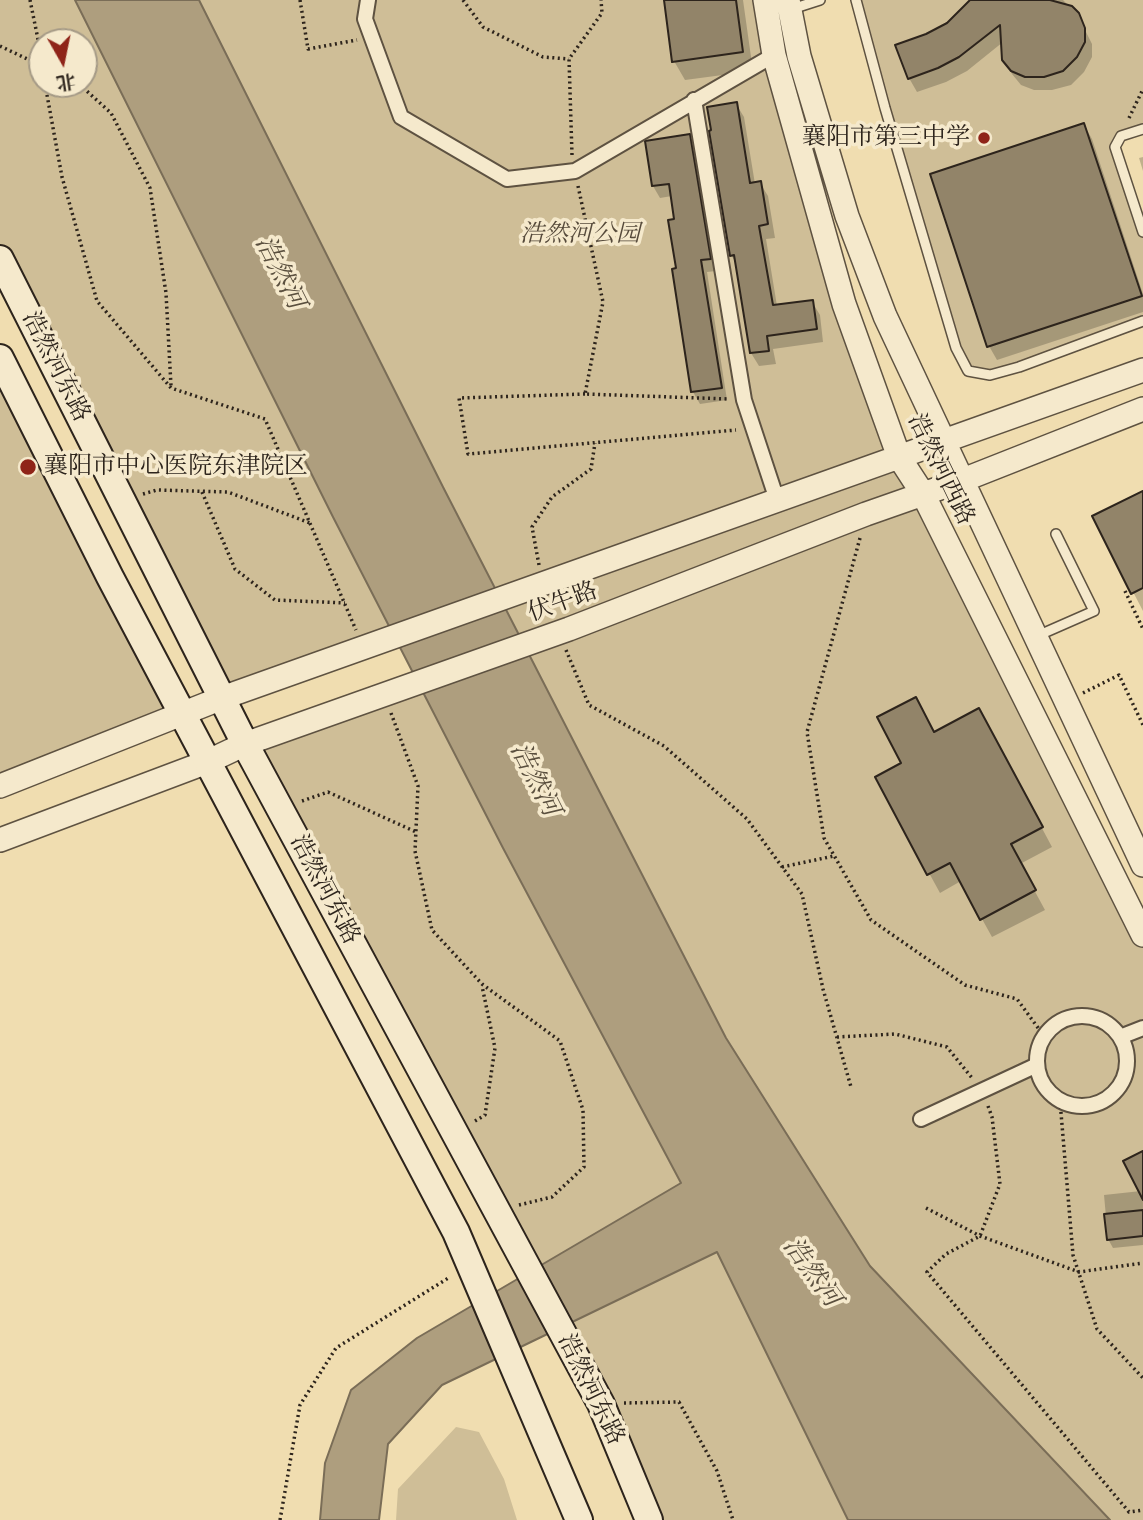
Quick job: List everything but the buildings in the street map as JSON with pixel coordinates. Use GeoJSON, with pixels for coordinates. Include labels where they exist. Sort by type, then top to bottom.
{"type":"FeatureCollection","features":[{"type":"Feature","properties":{"kind":"main road","name":"浩然河东路"},"geometry":{"type":"LineString","coordinates":[[0,259],[245,744],[601,1404],[649,1520]]}},
{"type":"Feature","properties":{"kind":"main road","name":"浩然河东路"},"geometry":{"type":"LineString","coordinates":[[0,358],[207,762],[456,1232],[579,1520]]}},
{"type":"Feature","properties":{"kind":"street"},"geometry":{"type":"LineString","coordinates":[[368,0],[365,19],[401,117],[507,179],[575,171],[774,55]]}},
{"type":"Feature","properties":{"kind":"street","name":"浩然河西路"},"geometry":{"type":"LineString","coordinates":[[765,0],[774,55],[844,304],[899,457],[923,494],[1143,935]]}},
{"type":"Feature","properties":{"kind":"street","name":"浩然河西路"},"geometry":{"type":"LineString","coordinates":[[789,5],[799,57],[847,216],[885,316],[1143,865]]}},
{"type":"Feature","properties":{"kind":"street"},"geometry":{"type":"LineString","coordinates":[[694,100],[744,400],[777,500]]}},
{"type":"Feature","properties":{"kind":"street"},"geometry":{"type":"LineString","coordinates":[[0,786],[222,698],[1143,370]]}},
{"type":"Feature","properties":{"kind":"street","name":"伏牛路"},"geometry":{"type":"LineString","coordinates":[[0,840],[207,762],[245,744],[553,635],[1143,409]]}},
{"type":"Feature","properties":{"kind":"street"},"geometry":{"type":"LineString","coordinates":[[1082,1016],[1097,1019],[1110,1026],[1120,1037],[1126,1051],[1127,1066],[1123,1080],[1115,1092],[1103,1101],[1089,1106],[1060,1101],[1048,1091],[1040,1079],[1037,1065],[1045,1036],[1055,1025],[1068,1018],[1082,1016]]}},
{"type":"Feature","properties":{"kind":"street"},"geometry":{"type":"LineString","coordinates":[[1120,1037],[1143,1028]]}},
{"type":"Feature","properties":{"kind":"street"},"geometry":{"type":"LineString","coordinates":[[921,1119],[1037,1065]]}},
{"type":"Feature","properties":{"kind":"lane"},"geometry":{"type":"LineString","coordinates":[[789,5],[820,0]]}},
{"type":"Feature","properties":{"kind":"lane"},"geometry":{"type":"LineString","coordinates":[[856,0],[956,348],[968,371],[990,375],[1019,367],[1143,321]]}},
{"type":"Feature","properties":{"kind":"lane"},"geometry":{"type":"LineString","coordinates":[[1143,129],[1121,136],[1115,147],[1143,232]]}},
{"type":"Feature","properties":{"kind":"lane"},"geometry":{"type":"LineString","coordinates":[[1036,637],[1094,611],[1056,534]]}},
{"type":"Feature","properties":{"kind":"path"},"geometry":{"type":"LineString","coordinates":[[30,0],[36,28]]}},
{"type":"Feature","properties":{"kind":"path"},"geometry":{"type":"LineString","coordinates":[[300,0],[308,49],[372,37]]}},
{"type":"Feature","properties":{"kind":"path"},"geometry":{"type":"LineString","coordinates":[[463,0],[483,27],[543,57],[569,59]]}},
{"type":"Feature","properties":{"kind":"path"},"geometry":{"type":"LineString","coordinates":[[585,394],[603,302],[571,150],[569,59],[602,13],[601,0]]}},
{"type":"Feature","properties":{"kind":"path"},"geometry":{"type":"LineString","coordinates":[[0,46],[28,59]]}},
{"type":"Feature","properties":{"kind":"path"},"geometry":{"type":"LineString","coordinates":[[1121,136],[1143,89]]}},
{"type":"Feature","properties":{"kind":"path"},"geometry":{"type":"LineString","coordinates":[[48,98],[62,177],[97,301],[171,388],[265,419],[345,603],[370,646]]}},
{"type":"Feature","properties":{"kind":"path"},"geometry":{"type":"LineString","coordinates":[[94,98],[111,113],[150,188],[166,293],[171,388]]}},
{"type":"Feature","properties":{"kind":"path"},"geometry":{"type":"LineString","coordinates":[[744,400],[585,394],[459,398],[468,454],[752,429]]}},
{"type":"Feature","properties":{"kind":"path"},"geometry":{"type":"LineString","coordinates":[[536,586],[532,527],[552,497],[591,469],[594,443]]}},
{"type":"Feature","properties":{"kind":"path"},"geometry":{"type":"LineString","coordinates":[[122,501],[157,490],[228,492],[310,523]]}},
{"type":"Feature","properties":{"kind":"path"},"geometry":{"type":"LineString","coordinates":[[202,492],[234,569],[275,600],[345,603]]}},
{"type":"Feature","properties":{"kind":"path"},"geometry":{"type":"LineString","coordinates":[[866,514],[807,732],[824,838],[871,920],[965,985],[1017,999],[1045,1036]]}},
{"type":"Feature","properties":{"kind":"path"},"geometry":{"type":"LineString","coordinates":[[1125,591],[1143,629]]}},
{"type":"Feature","properties":{"kind":"path"},"geometry":{"type":"LineString","coordinates":[[1137,616],[1143,613]]}},
{"type":"Feature","properties":{"kind":"path"},"geometry":{"type":"LineString","coordinates":[[553,635],[589,705],[664,746],[747,819],[802,894],[823,989],[851,1087]]}},
{"type":"Feature","properties":{"kind":"path"},"geometry":{"type":"LineString","coordinates":[[1066,702],[1119,675],[1143,724]]}},
{"type":"Feature","properties":{"kind":"path"},"geometry":{"type":"LineString","coordinates":[[389,693],[418,786],[415,852],[432,930],[482,984],[560,1041],[583,1110],[584,1167],[552,1197],[497,1211]]}},
{"type":"Feature","properties":{"kind":"path"},"geometry":{"type":"LineString","coordinates":[[280,809],[328,792],[416,832]]}},
{"type":"Feature","properties":{"kind":"path"},"geometry":{"type":"LineString","coordinates":[[782,867],[834,856]]}},
{"type":"Feature","properties":{"kind":"path"},"geometry":{"type":"LineString","coordinates":[[456,1134],[485,1115],[495,1048],[482,984]]}},
{"type":"Feature","properties":{"kind":"path"},"geometry":{"type":"LineString","coordinates":[[1060,1101],[1073,1255],[1097,1329],[1143,1378]]}},
{"type":"Feature","properties":{"kind":"path"},"geometry":{"type":"LineString","coordinates":[[926,1208],[980,1236],[1079,1272],[1143,1263]]}},
{"type":"Feature","properties":{"kind":"path"},"geometry":{"type":"LineString","coordinates":[[980,1236],[946,1254],[927,1272],[1129,1512],[1143,1510]]}},
{"type":"Feature","properties":{"kind":"path"},"geometry":{"type":"LineString","coordinates":[[280,1520],[300,1405],[336,1348],[470,1265]]}},
{"type":"Feature","properties":{"kind":"path"},"geometry":{"type":"LineString","coordinates":[[601,1404],[679,1402],[717,1471],[733,1520]]}},
{"type":"Feature","properties":{"kind":"green space"},"geometry":{"type":"Polygon","coordinates":[[[0,0],[75,0],[89,28],[28,28],[28,98],[98,98],[98,46],[395,637],[222,698],[0,259],[0,0]]]}},
{"type":"Feature","properties":{"kind":"green space","name":"浩然河公园"},"geometry":{"type":"Polygon","coordinates":[[[199,0],[766,0],[822,226],[923,494],[1143,935],[1143,1520],[1110,1520],[870,1266],[726,1038],[443,487],[199,0]]]}},
{"type":"Feature","properties":{"kind":"green space","name":"襄阳市第三中学"},"geometry":{"type":"Polygon","coordinates":[[[856,0],[1143,0],[1143,129],[1121,136],[1115,147],[1143,232],[1143,321],[990,375],[968,371],[956,348],[856,0]]]}},
{"type":"Feature","properties":{"kind":"green space","name":"襄阳市中心医院东津院区"},"geometry":{"type":"Polygon","coordinates":[[[0,358],[183,715],[0,786],[0,358]]]}},
{"type":"Feature","properties":{"kind":"green space"},"geometry":{"type":"Polygon","coordinates":[[[422,681],[503,848],[733,1281],[848,1520],[648,1520],[245,744],[422,681]]]}},
{"type":"Feature","properties":{"kind":"green space"},"geometry":{"type":"Polygon","coordinates":[[[456,1427],[479,1432],[504,1479],[517,1520],[396,1520],[398,1489],[456,1427]]]}},
{"type":"Feature","properties":{"kind":"water","name":"浩然河"},"geometry":{"type":"Polygon","coordinates":[[[75,0],[199,0],[443,487],[726,1038],[870,1266],[1110,1520],[848,1520],[717,1252],[442,1385],[388,1444],[379,1520],[320,1520],[325,1463],[351,1390],[417,1338],[681,1183],[503,848],[333,517],[98,46],[98,28],[89,28],[75,0]]]}},
{"type":"Feature","properties":{"kind":"place","name":"襄阳市第三中学"},"geometry":{"type":"Point","coordinates":[984,138]}},
{"type":"Feature","properties":{"kind":"place","name":"襄阳市中心医院东津院区"},"geometry":{"type":"Point","coordinates":[28,467]}}]}
